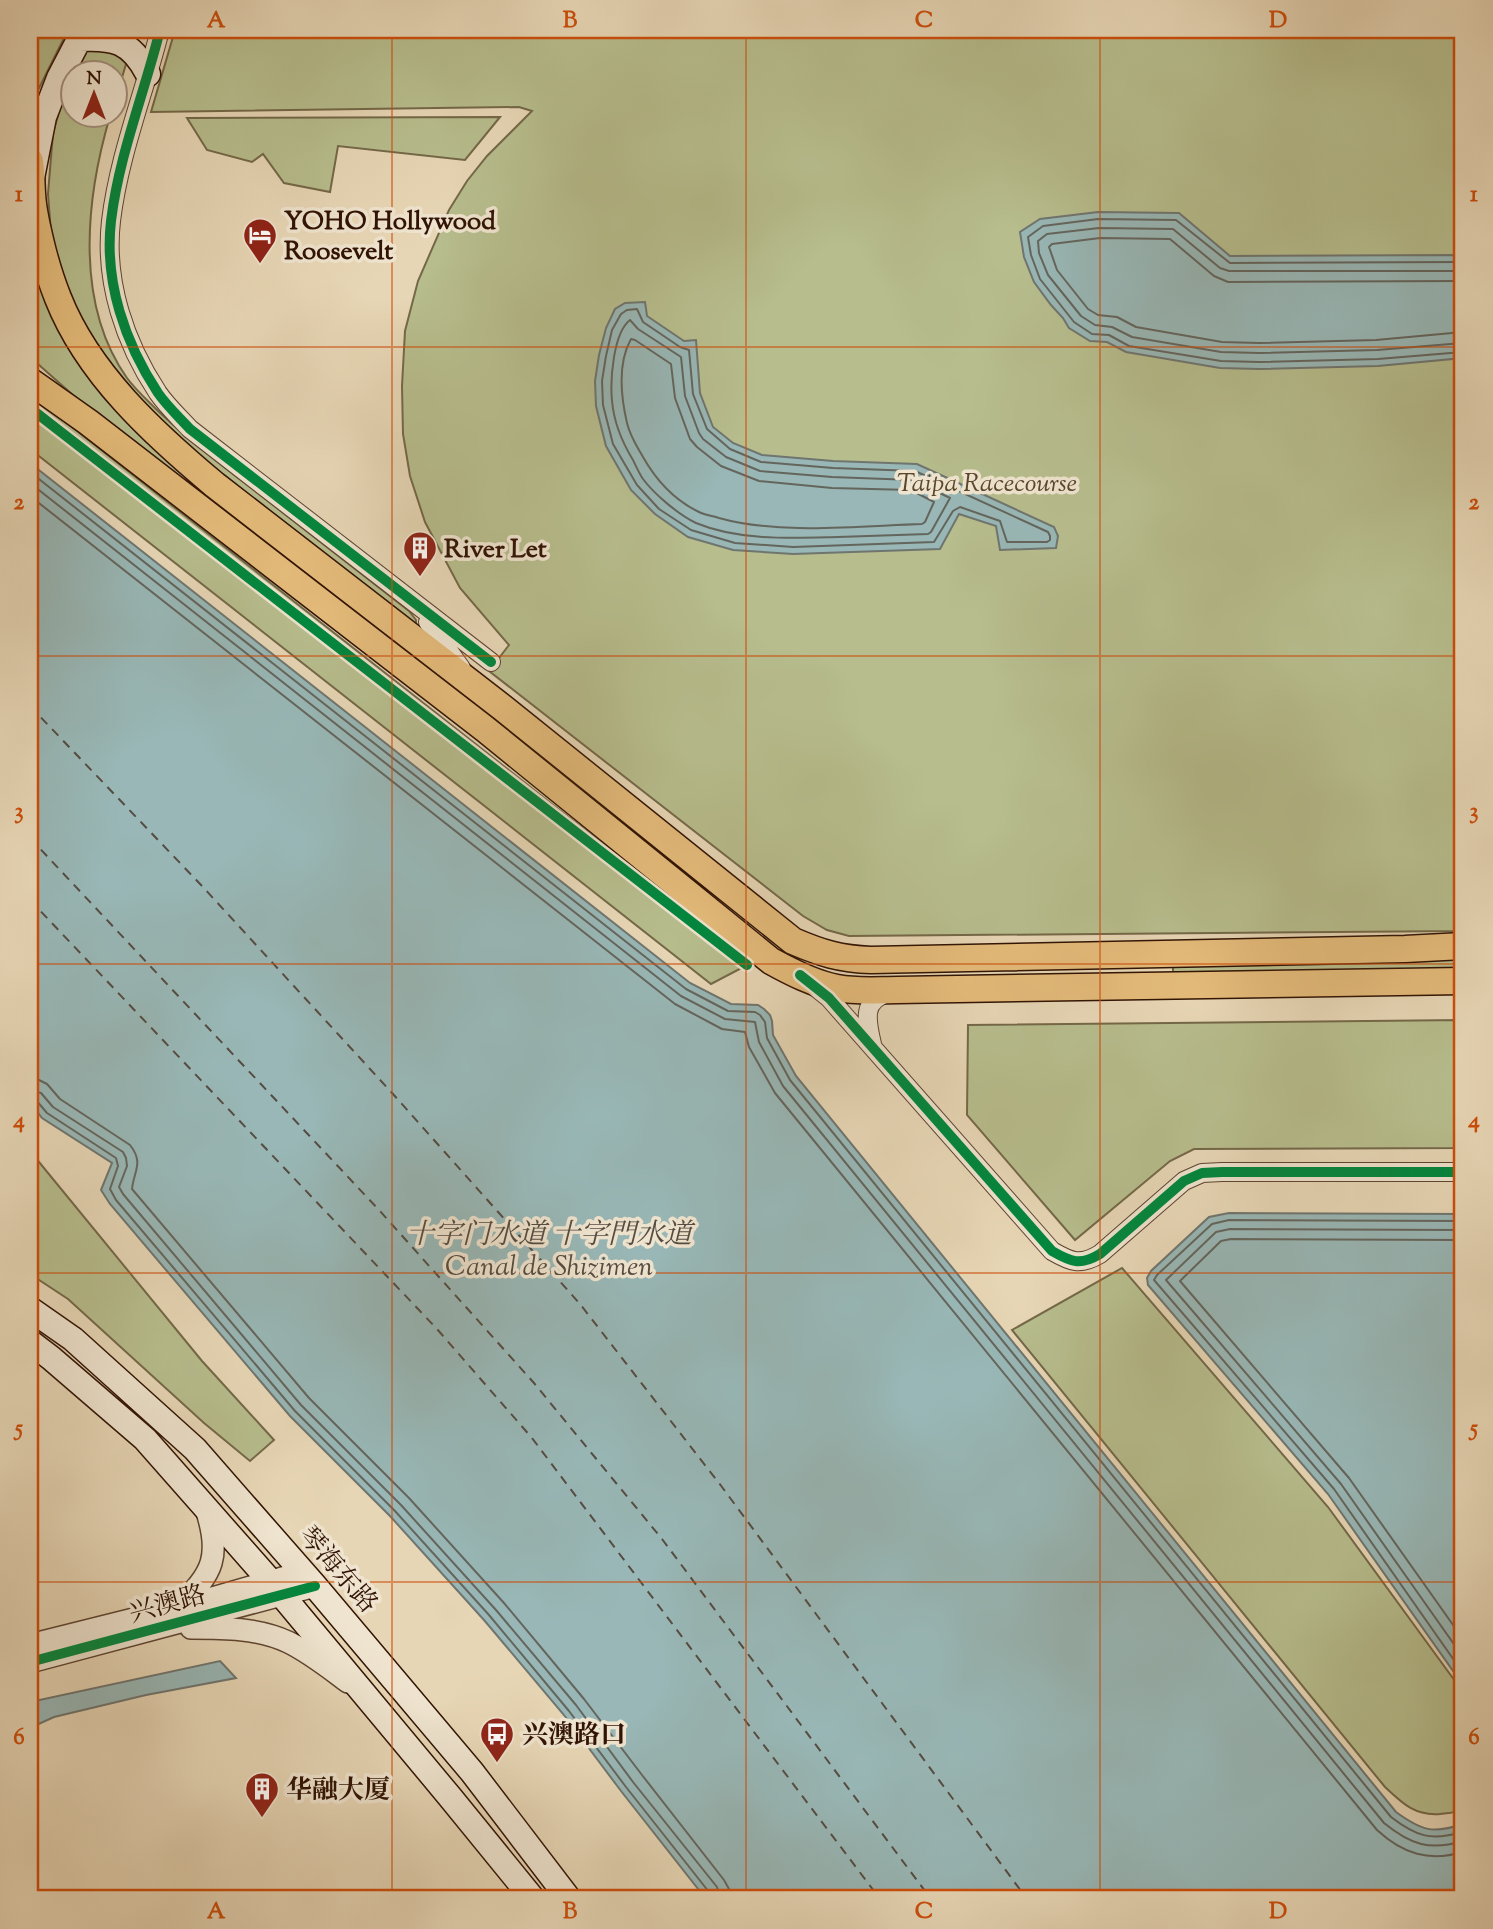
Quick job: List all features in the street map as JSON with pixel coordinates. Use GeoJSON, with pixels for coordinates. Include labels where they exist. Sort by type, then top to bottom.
{"type":"FeatureCollection","features":[{"type":"Feature","properties":{"kind":"main road"},"geometry":{"type":"LineString","coordinates":[[148,74],[140,58],[124,46],[113,40],[81,34],[44,117],[31,188],[42,250],[58,299],[82,345],[109,382],[180,456],[215,485],[474,685],[793,941],[817,956],[841,966],[868,971],[913,973],[1381,964],[1463,957]]}},
{"type":"Feature","properties":{"kind":"main road"},"geometry":{"type":"LineString","coordinates":[[30,365],[88,422]]}},
{"type":"Feature","properties":{"kind":"main road"},"geometry":{"type":"LineString","coordinates":[[30,381],[88,422],[485,729],[771,961],[800,975],[837,988],[898,990],[1463,980]]}},
{"type":"Feature","properties":{"kind":"main road"},"geometry":{"type":"LineString","coordinates":[[793,941],[821,953],[846,959],[871,960],[1463,946]]}},
{"type":"Feature","properties":{"kind":"main road"},"geometry":{"type":"LineString","coordinates":[[1381,964],[1463,970]]}},
{"type":"Feature","properties":{"kind":"main road","name":"琴海东路"},"geometry":{"type":"LineString","coordinates":[[30,1309],[74,1339],[195,1449],[472,1772],[569,1899]]}},
{"type":"Feature","properties":{"kind":"main road"},"geometry":{"type":"LineString","coordinates":[[30,1342],[145,1439],[276,1589],[533,1899]]}},
{"type":"Feature","properties":{"kind":"street"},"geometry":{"type":"LineString","coordinates":[[160,30],[122,160],[111,223],[111,268],[119,313],[135,356],[159,395],[190,429],[491,662]]}},
{"type":"Feature","properties":{"kind":"street"},"geometry":{"type":"LineString","coordinates":[[416,605],[474,685]]}},
{"type":"Feature","properties":{"kind":"street"},"geometry":{"type":"LineString","coordinates":[[800,975],[829,998],[1052,1251],[1071,1262],[1089,1261],[1100,1254],[1184,1181],[1202,1173],[1463,1172]]}},
{"type":"Feature","properties":{"kind":"street"},"geometry":{"type":"LineString","coordinates":[[873,1048],[867,1015],[870,1004],[878,996],[898,990]]}},
{"type":"Feature","properties":{"kind":"street"},"geometry":{"type":"LineString","coordinates":[[174,1609],[195,1591],[209,1571],[214,1554],[214,1532],[205,1507]]}},
{"type":"Feature","properties":{"kind":"street","name":"兴澳路"},"geometry":{"type":"LineString","coordinates":[[30,1662],[161,1629],[309,1579]]}},
{"type":"Feature","properties":{"kind":"street","name":"兴澳路"},"geometry":{"type":"LineString","coordinates":[[30,1645],[174,1609],[276,1589]]}},
{"type":"Feature","properties":{"kind":"street"},"geometry":{"type":"LineString","coordinates":[[161,1629],[221,1628],[260,1632],[289,1642],[360,1690]]}},
{"type":"Feature","properties":{"kind":"green space"},"geometry":{"type":"Polygon","coordinates":[[[30,30],[68,30],[38,90],[30,124],[30,30]]]}},
{"type":"Feature","properties":{"kind":"green space"},"geometry":{"type":"Polygon","coordinates":[[[97,30],[136,30],[127,60],[81,60],[97,30]]]}},
{"type":"Feature","properties":{"kind":"green space","name":"Taipa Racecourse"},"geometry":{"type":"Polygon","coordinates":[[[175,30],[1463,30],[1463,931],[849,936],[827,930],[803,916],[489,671],[509,645],[460,588],[425,522],[410,476],[403,434],[405,331],[418,281],[449,210],[467,181],[487,156],[532,111],[519,107],[151,112],[175,30]]]}},
{"type":"Feature","properties":{"kind":"green space"},"geometry":{"type":"Polygon","coordinates":[[[60,108],[60,130],[106,130],[95,181],[91,215],[92,284],[110,349],[127,378],[156,409],[189,438],[409,611],[416,624],[181,441],[111,365],[80,319],[52,246],[48,194],[53,133],[60,108]]]}},
{"type":"Feature","properties":{"kind":"green space"},"geometry":{"type":"Polygon","coordinates":[[[500,117],[465,160],[338,146],[330,192],[284,183],[263,154],[252,162],[207,150],[187,118],[500,117]]]}},
{"type":"Feature","properties":{"kind":"green space"},"geometry":{"type":"Polygon","coordinates":[[[30,245],[137,431],[181,473],[782,939],[778,944],[82,403],[30,357],[30,245]]]}},
{"type":"Feature","properties":{"kind":"green space"},"geometry":{"type":"Polygon","coordinates":[[[30,394],[753,962],[711,984],[30,449],[30,394]]]}},
{"type":"Feature","properties":{"kind":"green space"},"geometry":{"type":"Polygon","coordinates":[[[1463,955],[1463,967],[1405,975],[1173,977],[1173,962],[1463,955]]]}},
{"type":"Feature","properties":{"kind":"green space"},"geometry":{"type":"Polygon","coordinates":[[[1463,1020],[1463,1148],[1194,1149],[1170,1161],[1075,1240],[967,1115],[968,1025],[1463,1020]]]}},
{"type":"Feature","properties":{"kind":"green space"},"geometry":{"type":"Polygon","coordinates":[[[30,1151],[202,1361],[274,1440],[250,1461],[204,1423],[68,1299],[30,1274],[30,1151]]]}},
{"type":"Feature","properties":{"kind":"green space"},"geometry":{"type":"Polygon","coordinates":[[[1122,1268],[1328,1507],[1463,1692],[1463,1809],[1446,1813],[1423,1813],[1404,1804],[1385,1787],[1012,1330],[1122,1268]]]}},
{"type":"Feature","properties":{"kind":"water"},"geometry":{"type":"Polygon","coordinates":[[[1098,212],[1179,213],[1230,256],[1463,255],[1463,358],[1378,366],[1220,368],[1126,352],[1107,342],[1090,341],[1069,328],[1034,282],[1024,257],[1020,232],[1040,219],[1098,212]]]}},
{"type":"Feature","properties":{"kind":"water"},"geometry":{"type":"Polygon","coordinates":[[[645,302],[647,316],[684,341],[696,340],[700,393],[713,427],[733,443],[762,455],[917,464],[1054,527],[1058,536],[1056,548],[1000,550],[996,526],[959,514],[940,549],[793,554],[733,550],[688,537],[655,514],[631,490],[606,446],[596,406],[595,381],[606,328],[615,309],[625,303],[645,302]]]}},
{"type":"Feature","properties":{"kind":"water","name":"十字门水道 十字門水道 Canal de Shizimen"},"geometry":{"type":"Polygon","coordinates":[[[30,463],[690,983],[731,1004],[758,1005],[770,1015],[773,1035],[796,1076],[1396,1812],[1428,1829],[1444,1829],[1463,1824],[1463,1899],[706,1899],[564,1715],[484,1620],[390,1516],[290,1416],[110,1204],[101,1190],[112,1163],[42,1118],[30,1102],[30,463]]]}},
{"type":"Feature","properties":{"kind":"water"},"geometry":{"type":"Polygon","coordinates":[[[1229,1213],[1463,1214],[1463,1685],[1328,1494],[1148,1285],[1147,1278],[1151,1271],[1209,1217],[1229,1213]]]}},
{"type":"Feature","properties":{"kind":"water"},"geometry":{"type":"Polygon","coordinates":[[[220,1661],[236,1678],[146,1695],[54,1717],[30,1728],[30,1702],[220,1661]]]}},
{"type":"Feature","properties":{"kind":"ferry route"},"geometry":{"type":"LineString","coordinates":[[30,706],[202,886],[393,1094],[580,1304],[722,1487],[1027,1899]]}},
{"type":"Feature","properties":{"kind":"ferry route"},"geometry":{"type":"LineString","coordinates":[[30,838],[379,1210],[534,1383],[662,1539],[931,1899]]}},
{"type":"Feature","properties":{"kind":"ferry route"},"geometry":{"type":"LineString","coordinates":[[30,900],[437,1329],[532,1438],[880,1899]]}},
{"type":"Feature","properties":{"kind":"tram line"},"geometry":{"type":"LineString","coordinates":[[30,37],[46,30]]}},
{"type":"Feature","properties":{"kind":"cycle path"},"geometry":{"type":"LineString","coordinates":[[160,30],[120,172],[111,221],[110,244],[114,289],[120,311],[146,374],[162,398],[190,429],[491,662]]}},
{"type":"Feature","properties":{"kind":"cycle path"},"geometry":{"type":"LineString","coordinates":[[30,408],[747,965]]}},
{"type":"Feature","properties":{"kind":"cycle path"},"geometry":{"type":"LineString","coordinates":[[800,975],[829,998],[1052,1251],[1070,1260],[1087,1260],[1100,1254],[1184,1181],[1202,1173],[1463,1172]]}},
{"type":"Feature","properties":{"kind":"cycle path"},"geometry":{"type":"LineString","coordinates":[[30,1662],[315,1586]]}},
{"type":"Feature","properties":{"kind":"place","name":"YOHO Hollywood Roosevelt"},"geometry":{"type":"Point","coordinates":[260,265]}},
{"type":"Feature","properties":{"kind":"place","name":"River Let"},"geometry":{"type":"Point","coordinates":[420,578]}},
{"type":"Feature","properties":{"kind":"place","name":"兴澳路口"},"geometry":{"type":"Point","coordinates":[497,1764]}},
{"type":"Feature","properties":{"kind":"place","name":"华融大厦"},"geometry":{"type":"Point","coordinates":[262,1819]}}]}
